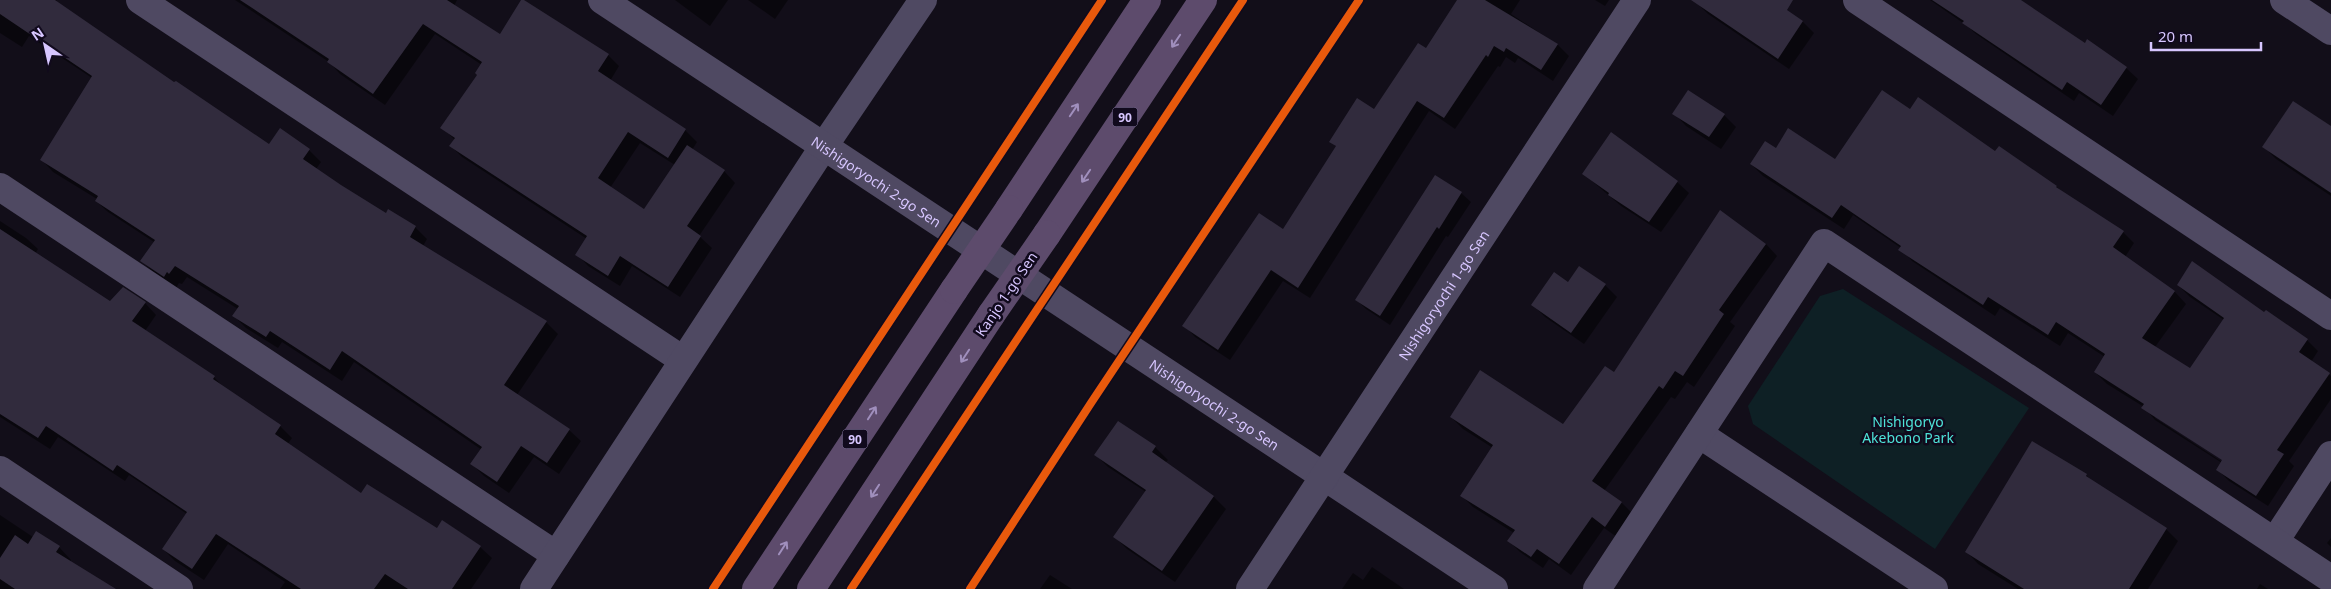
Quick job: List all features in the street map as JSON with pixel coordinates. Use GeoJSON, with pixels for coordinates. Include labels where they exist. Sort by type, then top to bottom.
{"type":"FeatureCollection","features":[{"type":"Feature","properties":{"kind":"main road","name":"90"},"geometry":{"type":"LineString","coordinates":[[756,589],[1147,0]]}},
{"type":"Feature","properties":{"kind":"main road","name":"Kanjo 1-go Sen"},"geometry":{"type":"LineString","coordinates":[[811,589],[1203,0]]}},
{"type":"Feature","properties":{"kind":"street"},"geometry":{"type":"LineString","coordinates":[[140,0],[683,360]]}},
{"type":"Feature","properties":{"kind":"street","name":"Nishigoryochi 2-go Sen"},"geometry":{"type":"LineString","coordinates":[[602,0],[1494,589]]}},
{"type":"Feature","properties":{"kind":"street"},"geometry":{"type":"LineString","coordinates":[[534,589],[824,146],[923,0]]}},
{"type":"Feature","properties":{"kind":"street","name":"Nishigoryochi 1-go Sen"},"geometry":{"type":"LineString","coordinates":[[1250,589],[1637,0]]}},
{"type":"Feature","properties":{"kind":"street"},"geometry":{"type":"LineString","coordinates":[[1856,0],[2331,316]]}},
{"type":"Feature","properties":{"kind":"street"},"geometry":{"type":"LineString","coordinates":[[2284,0],[2331,31]]}},
{"type":"Feature","properties":{"kind":"street"},"geometry":{"type":"LineString","coordinates":[[0,187],[556,555]]}},
{"type":"Feature","properties":{"kind":"street"},"geometry":{"type":"LineString","coordinates":[[1597,589],[1824,243],[2331,579]]}},
{"type":"Feature","properties":{"kind":"street"},"geometry":{"type":"LineString","coordinates":[[1699,434],[1934,589]]}},
{"type":"Feature","properties":{"kind":"street"},"geometry":{"type":"LineString","coordinates":[[2275,541],[2331,455]]}},
{"type":"Feature","properties":{"kind":"street"},"geometry":{"type":"LineString","coordinates":[[0,470],[179,589]]}},
{"type":"Feature","properties":{"kind":"green space","name":"Nishigoryo Akebono Park"},"geometry":{"type":"Polygon","coordinates":[[[1843,289],[2029,408],[1935,549],[1753,424],[1748,406],[1820,296],[1843,289]]]}},
{"type":"Feature","properties":{"kind":"building"},"geometry":{"type":"Polygon","coordinates":[[[0,0],[55,0],[174,82],[176,81],[269,144],[280,128],[310,149],[303,159],[386,213],[388,209],[416,226],[410,237],[547,321],[504,385],[570,429],[547,463],[521,446],[497,482],[470,464],[482,447],[342,351],[330,370],[270,331],[266,337],[232,316],[239,306],[175,266],[164,277],[140,261],[155,240],[95,201],[98,196],[40,160],[92,76],[0,14],[0,0]]]}},
{"type":"Feature","properties":{"kind":"building"},"geometry":{"type":"Polygon","coordinates":[[[240,0],[447,0],[500,34],[521,0],[524,0],[609,54],[598,71],[686,129],[668,158],[628,132],[598,178],[644,209],[687,145],[725,170],[687,226],[701,236],[668,287],[620,256],[608,276],[575,255],[587,236],[449,146],[455,138],[440,128],[477,75],[475,73],[482,62],[423,24],[373,94],[327,62],[329,59],[240,0]]]}},
{"type":"Feature","properties":{"kind":"building"},"geometry":{"type":"Polygon","coordinates":[[[1457,0],[1485,0],[1558,44],[1541,70],[1506,48],[1504,52],[1494,46],[1444,118],[1417,101],[1298,288],[1271,270],[1218,350],[1182,326],[1259,213],[1283,229],[1336,146],[1329,142],[1357,98],[1374,109],[1418,43],[1426,48],[1457,0]]]}},
{"type":"Feature","properties":{"kind":"building"},"geometry":{"type":"Polygon","coordinates":[[[1691,0],[1793,0],[1787,10],[1803,21],[1778,59],[1691,0]]]}},
{"type":"Feature","properties":{"kind":"building"},"geometry":{"type":"Polygon","coordinates":[[[1932,0],[2021,0],[2085,43],[2087,39],[2127,67],[2101,105],[2067,82],[2062,90],[1962,23],[1964,21],[1932,0]]]}},
{"type":"Feature","properties":{"kind":"building"},"geometry":{"type":"Polygon","coordinates":[[[1688,90],[1725,114],[1709,137],[1672,114],[1688,90]]]}},
{"type":"Feature","properties":{"kind":"building"},"geometry":{"type":"Polygon","coordinates":[[[1882,90],[1910,109],[1918,97],[1995,151],[1999,146],[2056,187],[2124,231],[2113,247],[2175,291],[2142,338],[2190,368],[2224,318],[2177,285],[2192,261],[2264,312],[2266,310],[2308,339],[2299,352],[2330,373],[2277,450],[2284,454],[2256,496],[2216,470],[2222,460],[2141,408],[2144,404],[2094,372],[2105,354],[2056,322],[2048,335],[1988,297],[1983,305],[1898,250],[1901,246],[1841,205],[1832,218],[1750,164],[1765,141],[1776,148],[1788,128],[1835,159],[1882,90]]]}},
{"type":"Feature","properties":{"kind":"building"},"geometry":{"type":"Polygon","coordinates":[[[2293,101],[2331,126],[2331,193],[2262,147],[2293,101]]]}},
{"type":"Feature","properties":{"kind":"building"},"geometry":{"type":"Polygon","coordinates":[[[1611,132],[1678,181],[1649,222],[1608,195],[1609,193],[1582,174],[1611,132]]]}},
{"type":"Feature","properties":{"kind":"building"},"geometry":{"type":"Polygon","coordinates":[[[1435,175],[1462,192],[1439,229],[1437,227],[1380,316],[1355,300],[1435,175]]]}},
{"type":"Feature","properties":{"kind":"building"},"geometry":{"type":"Polygon","coordinates":[[[1720,210],[1766,244],[1719,310],[1724,314],[1683,376],[1675,371],[1663,389],[1659,386],[1592,481],[1622,502],[1605,527],[1592,517],[1559,564],[1537,549],[1531,557],[1507,541],[1515,530],[1460,496],[1493,445],[1450,417],[1480,370],[1563,424],[1605,366],[1614,372],[1720,210]]]}},
{"type":"Feature","properties":{"kind":"building"},"geometry":{"type":"Polygon","coordinates":[[[0,229],[110,301],[123,287],[146,302],[132,321],[215,376],[213,379],[281,425],[275,434],[361,493],[367,484],[437,528],[442,520],[481,546],[452,589],[408,589],[385,574],[374,589],[301,589],[216,534],[192,569],[162,549],[187,512],[117,465],[113,471],[46,426],[38,438],[0,414],[0,229]]]}},
{"type":"Feature","properties":{"kind":"building"},"geometry":{"type":"Polygon","coordinates":[[[1579,266],[1606,284],[1571,333],[1531,305],[1554,272],[1568,282],[1579,266]]]}},
{"type":"Feature","properties":{"kind":"building"},"geometry":{"type":"Polygon","coordinates":[[[1118,421],[1156,446],[1152,452],[1214,496],[1162,571],[1113,537],[1146,490],[1094,455],[1118,421]]]}},
{"type":"Feature","properties":{"kind":"building"},"geometry":{"type":"Polygon","coordinates":[[[2032,441],[2087,474],[2086,476],[2167,528],[2129,589],[2024,589],[1965,552],[2032,441]]]}},
{"type":"Feature","properties":{"kind":"building"},"geometry":{"type":"Polygon","coordinates":[[[36,531],[60,546],[56,552],[116,589],[15,589],[0,579],[0,558],[15,535],[28,544],[36,531]]]}},
{"type":"Feature","properties":{"kind":"cycle path"},"geometry":{"type":"LineString","coordinates":[[713,589],[1102,0]]}},
{"type":"Feature","properties":{"kind":"cycle path"},"geometry":{"type":"LineString","coordinates":[[851,589],[1243,0]]}},
{"type":"Feature","properties":{"kind":"cycle path"},"geometry":{"type":"LineString","coordinates":[[970,589],[1091,403],[1359,0]]}}]}
